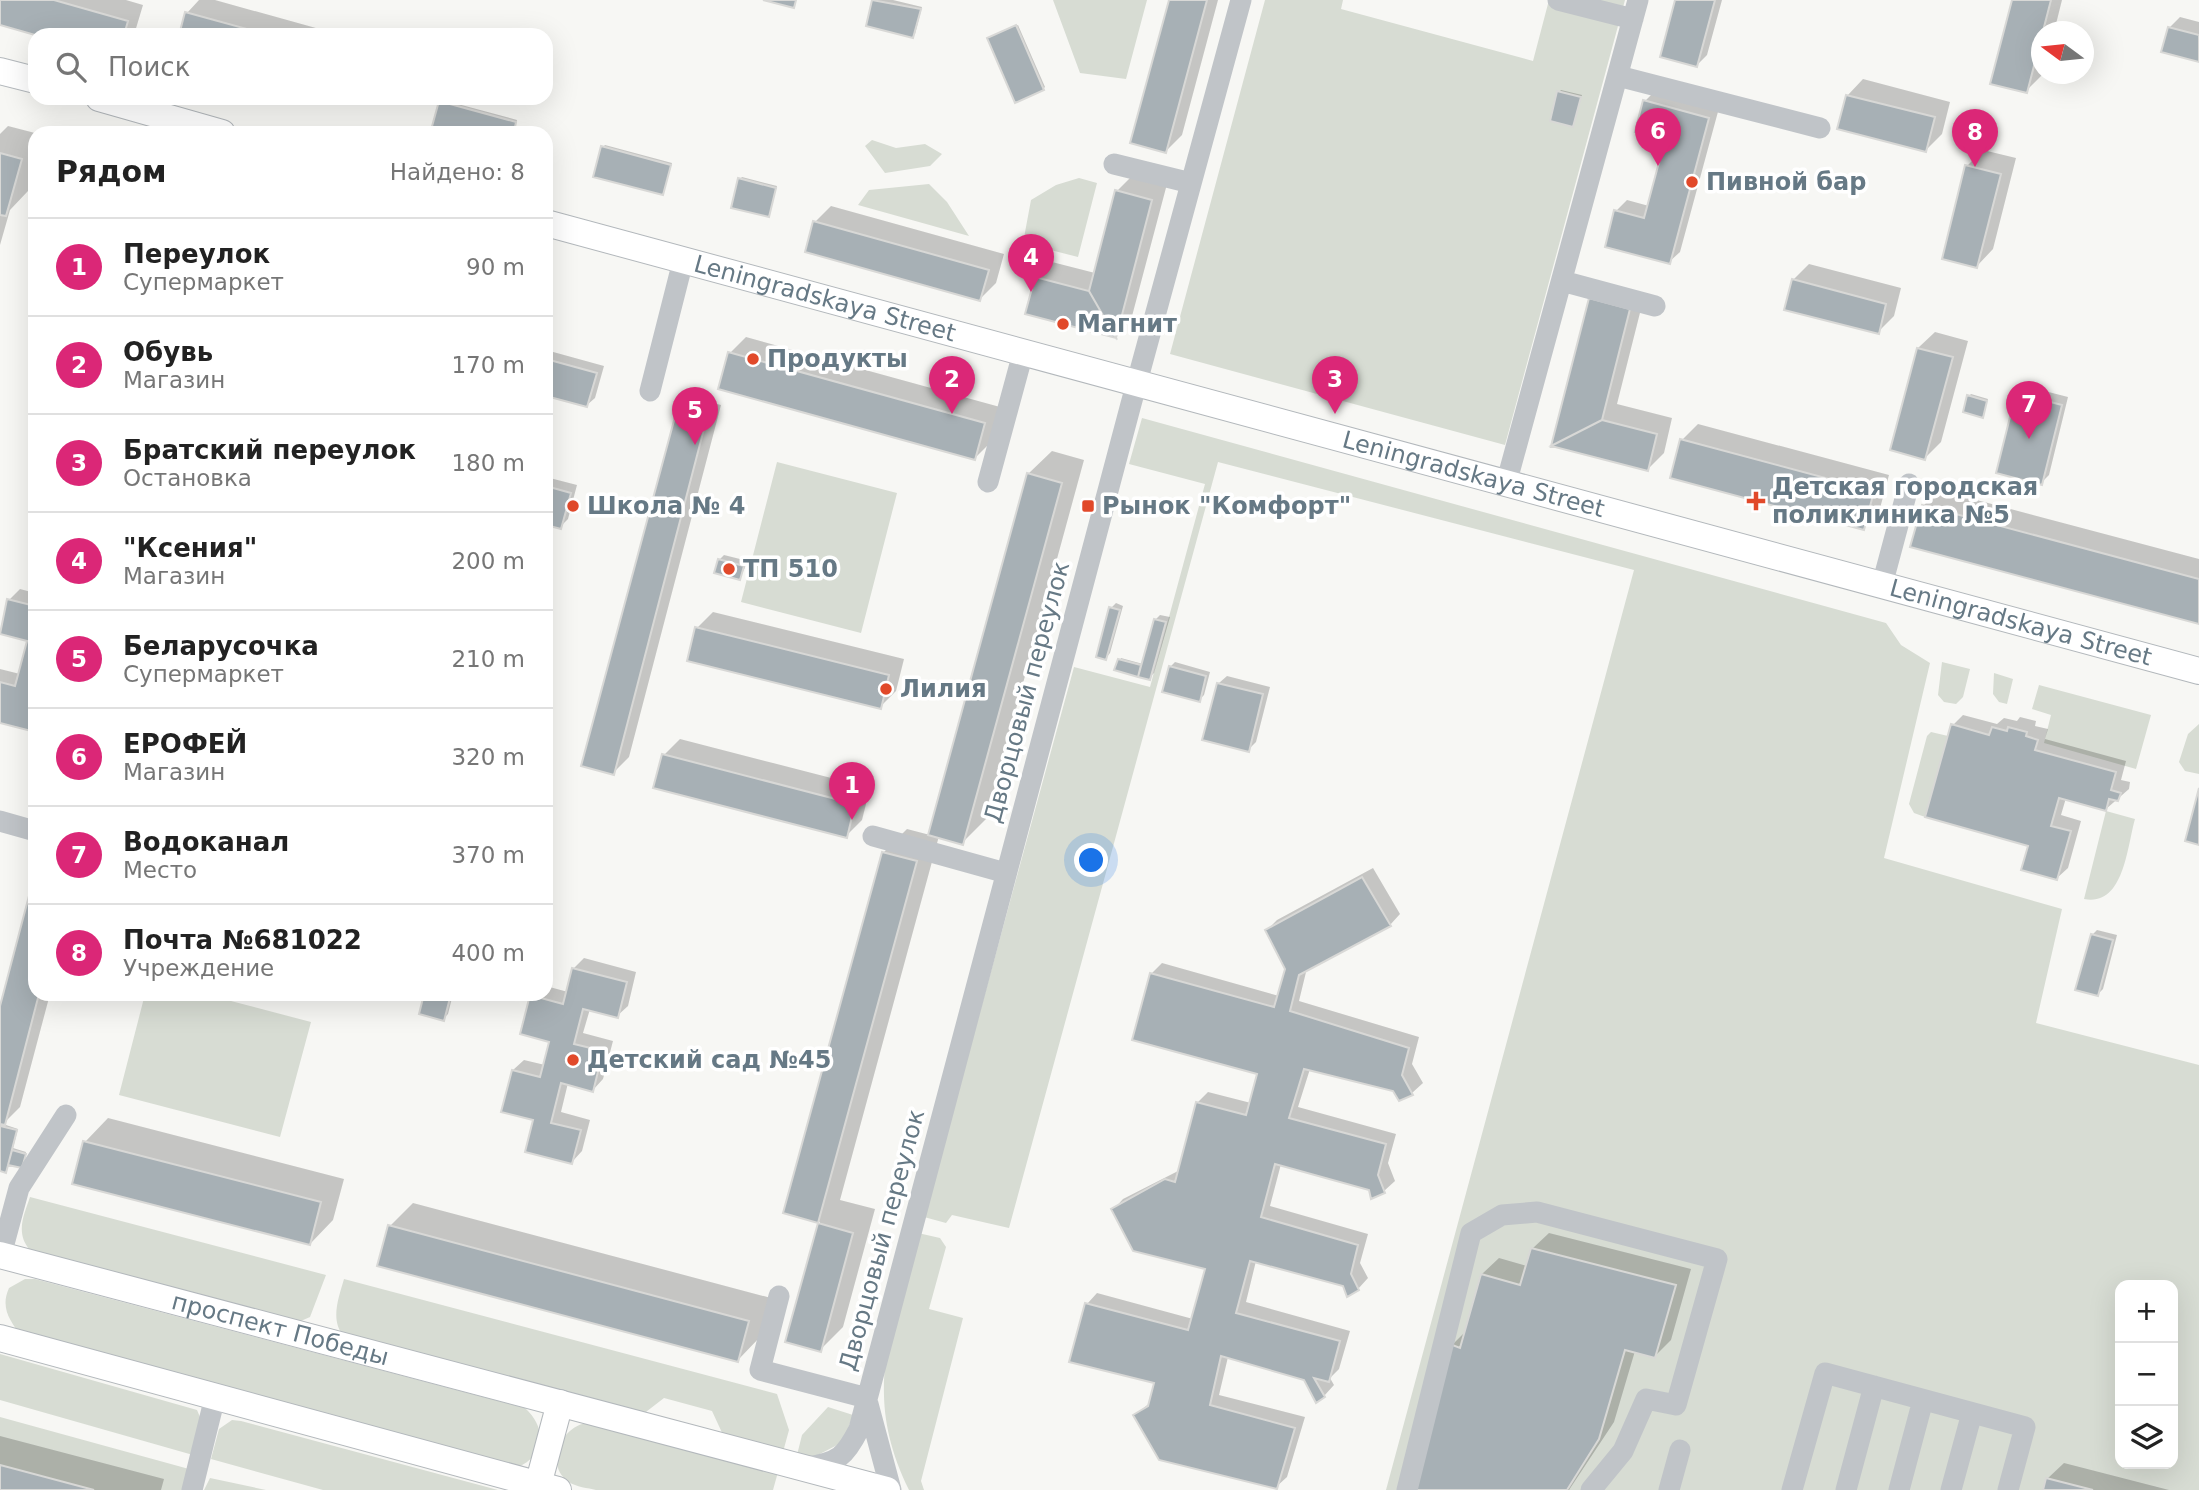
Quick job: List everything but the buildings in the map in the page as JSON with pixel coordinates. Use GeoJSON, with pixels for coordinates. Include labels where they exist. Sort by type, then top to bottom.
{"type":"FeatureCollection","features":[{"type":"Feature","properties":{"kind":"main road"},"geometry":{"type":"LineString","coordinates":[[0,71],[28,78]]}},
{"type":"Feature","properties":{"kind":"main road"},"geometry":{"type":"LineString","coordinates":[[124,105],[197,126]]}},
{"type":"Feature","properties":{"kind":"main road","name":"Leningradskaya Street"},"geometry":{"type":"LineString","coordinates":[[553,225],[2199,671]]}},
{"type":"Feature","properties":{"kind":"main road","name":"проспект Победы"},"geometry":{"type":"LineString","coordinates":[[0,1257],[889,1490]]}},
{"type":"Feature","properties":{"kind":"main road"},"geometry":{"type":"LineString","coordinates":[[0,1338],[544,1488],[560,1403]]}},
{"type":"Feature","properties":{"kind":"street","name":"Дворцовый переулок"},"geometry":{"type":"LineString","coordinates":[[804,1468],[833,1463],[849,1450],[859,1430],[1241,0]]}},
{"type":"Feature","properties":{"kind":"street"},"geometry":{"type":"LineString","coordinates":[[1506,484],[1636,10],[1558,0]]}},
{"type":"Feature","properties":{"kind":"street"},"geometry":{"type":"LineString","coordinates":[[1618,76],[1820,128]]}},
{"type":"Feature","properties":{"kind":"street"},"geometry":{"type":"LineString","coordinates":[[1114,164],[1191,183]]}},
{"type":"Feature","properties":{"kind":"street"},"geometry":{"type":"LineString","coordinates":[[650,391],[683,261]]}},
{"type":"Feature","properties":{"kind":"street"},"geometry":{"type":"LineString","coordinates":[[1562,281],[1655,306]]}},
{"type":"Feature","properties":{"kind":"street"},"geometry":{"type":"LineString","coordinates":[[988,482],[1023,353]]}},
{"type":"Feature","properties":{"kind":"street"},"geometry":{"type":"LineString","coordinates":[[1882,585],[1909,484]]}},
{"type":"Feature","properties":{"kind":"street"},"geometry":{"type":"LineString","coordinates":[[0,821],[28,829]]}},
{"type":"Feature","properties":{"kind":"street"},"geometry":{"type":"LineString","coordinates":[[873,836],[1006,873]]}},
{"type":"Feature","properties":{"kind":"street"},"geometry":{"type":"LineString","coordinates":[[0,1257],[19,1188],[66,1115]]}},
{"type":"Feature","properties":{"kind":"street"},"geometry":{"type":"LineString","coordinates":[[1407,1490],[1471,1233],[1502,1215],[1536,1212],[1717,1259],[1676,1405],[1646,1399],[1623,1451],[1591,1490]]}},
{"type":"Feature","properties":{"kind":"street"},"geometry":{"type":"LineString","coordinates":[[779,1296],[760,1370],[867,1398]]}},
{"type":"Feature","properties":{"kind":"street"},"geometry":{"type":"LineString","coordinates":[[1792,1490],[1825,1373],[2025,1427],[2008,1490]]}},
{"type":"Feature","properties":{"kind":"street"},"geometry":{"type":"LineString","coordinates":[[1846,1490],[1874,1387]]}},
{"type":"Feature","properties":{"kind":"street"},"geometry":{"type":"LineString","coordinates":[[192,1490],[215,1397]]}},
{"type":"Feature","properties":{"kind":"street","name":"Дворцовый переулок"},"geometry":{"type":"LineString","coordinates":[[867,1398],[889,1490]]}},
{"type":"Feature","properties":{"kind":"street"},"geometry":{"type":"LineString","coordinates":[[1899,1490],[1923,1400]]}},
{"type":"Feature","properties":{"kind":"street"},"geometry":{"type":"LineString","coordinates":[[1951,1490],[1972,1413]]}},
{"type":"Feature","properties":{"kind":"street"},"geometry":{"type":"LineString","coordinates":[[1669,1490],[1680,1450]]}},
{"type":"Feature","properties":{"kind":"shaded area"},"geometry":{"type":"Polygon","coordinates":[[[1053,0],[1147,0],[1126,79],[1080,73],[1053,0]]]}},
{"type":"Feature","properties":{"kind":"shaded area"},"geometry":{"type":"Polygon","coordinates":[[[1265,0],[1343,0],[1341,9],[1533,61],[1549,0],[1625,0],[1505,445],[1170,354],[1265,0]]]}},
{"type":"Feature","properties":{"kind":"shaded area"},"geometry":{"type":"Polygon","coordinates":[[[872,140],[896,148],[925,144],[942,154],[930,166],[885,173],[865,146],[872,140]]]}},
{"type":"Feature","properties":{"kind":"shaded area"},"geometry":{"type":"Polygon","coordinates":[[[1079,178],[1097,183],[1078,257],[1023,243],[1031,200],[1056,185],[1079,178]]]}},
{"type":"Feature","properties":{"kind":"shaded area"},"geometry":{"type":"Polygon","coordinates":[[[929,184],[947,202],[969,236],[858,205],[869,190],[929,184]]]}},
{"type":"Feature","properties":{"kind":"shaded area"},"geometry":{"type":"Polygon","coordinates":[[[1142,418],[1886,623],[1901,645],[1930,663],[1884,858],[2062,909],[2036,1023],[2199,1065],[2199,1490],[1386,1490],[1634,570],[1218,462],[1009,1228],[952,1215],[946,1223],[924,1217],[1074,667],[1150,687],[1205,484],[1129,464],[1142,418]]]}},
{"type":"Feature","properties":{"kind":"shaded area"},"geometry":{"type":"Polygon","coordinates":[[[777,462],[897,493],[861,633],[741,602],[777,462]]]}},
{"type":"Feature","properties":{"kind":"shaded area"},"geometry":{"type":"Polygon","coordinates":[[[1942,662],[1970,669],[1963,697],[1956,704],[1944,702],[1938,695],[1942,662]]]}},
{"type":"Feature","properties":{"kind":"shaded area"},"geometry":{"type":"Polygon","coordinates":[[[1994,673],[2013,679],[2007,704],[1999,702],[1993,694],[1994,673]]]}},
{"type":"Feature","properties":{"kind":"shaded area"},"geometry":{"type":"Polygon","coordinates":[[[2039,685],[2151,715],[2136,769],[2044,743],[2051,715],[2032,709],[2039,685]]]}},
{"type":"Feature","properties":{"kind":"shaded area"},"geometry":{"type":"Polygon","coordinates":[[[2199,724],[2199,774],[2185,771],[2179,762],[2188,734],[2199,724]]]}},
{"type":"Feature","properties":{"kind":"shaded area"},"geometry":{"type":"Polygon","coordinates":[[[1931,732],[1948,736],[1925,817],[1914,813],[1909,804],[1927,736],[1931,732]]]}},
{"type":"Feature","properties":{"kind":"shaded area"},"geometry":{"type":"Polygon","coordinates":[[[2106,811],[2135,819],[2126,859],[2116,885],[2108,894],[2097,899],[2084,899],[2106,811]]]}},
{"type":"Feature","properties":{"kind":"shaded area"},"geometry":{"type":"Polygon","coordinates":[[[143,1001],[231,1001],[311,1022],[280,1137],[119,1095],[143,1001]]]}},
{"type":"Feature","properties":{"kind":"shaded area"},"geometry":{"type":"Polygon","coordinates":[[[30,1197],[326,1275],[310,1317],[294,1324],[30,1250],[25,1244],[22,1231],[23,1217],[30,1197]]]}},
{"type":"Feature","properties":{"kind":"shaded area"},"geometry":{"type":"Polygon","coordinates":[[[918,1233],[940,1238],[946,1247],[929,1309],[963,1318],[921,1481],[924,1490],[909,1490],[886,1422],[884,1391],[891,1331],[918,1233]]]}},
{"type":"Feature","properties":{"kind":"shaded area"},"geometry":{"type":"Polygon","coordinates":[[[25,1279],[35,1279],[525,1408],[540,1433],[538,1449],[526,1463],[516,1468],[22,1337],[10,1320],[6,1295],[9,1288],[25,1279]]]}},
{"type":"Feature","properties":{"kind":"shaded area"},"geometry":{"type":"Polygon","coordinates":[[[344,1279],[777,1394],[789,1430],[783,1452],[724,1437],[712,1411],[664,1398],[642,1415],[343,1335],[336,1315],[344,1279]]]}},
{"type":"Feature","properties":{"kind":"shaded area"},"geometry":{"type":"Polygon","coordinates":[[[0,1354],[197,1410],[200,1417],[193,1455],[0,1400],[0,1354]]]}},
{"type":"Feature","properties":{"kind":"shaded area"},"geometry":{"type":"Polygon","coordinates":[[[828,1407],[853,1415],[843,1442],[814,1457],[797,1455],[802,1435],[828,1407]]]}},
{"type":"Feature","properties":{"kind":"shaded area"},"geometry":{"type":"Polygon","coordinates":[[[0,1417],[189,1469],[183,1490],[94,1490],[0,1465],[0,1417]]]}},
{"type":"Feature","properties":{"kind":"shaded area"},"geometry":{"type":"Polygon","coordinates":[[[232,1420],[498,1490],[323,1490],[211,1459],[219,1429],[232,1420]]]}},
{"type":"Feature","properties":{"kind":"shaded area"},"geometry":{"type":"Polygon","coordinates":[[[586,1423],[778,1472],[773,1490],[596,1490],[575,1485],[562,1475],[558,1467],[558,1449],[569,1432],[586,1423]]]}},
{"type":"Feature","properties":{"kind":"shaded area"},"geometry":{"type":"Polygon","coordinates":[[[210,1478],[266,1490],[204,1490],[210,1478]]]}},
{"type":"Feature","properties":{"kind":"place","name":"ЕРОФЕЙ"},"geometry":{"type":"Point","coordinates":[1658,166]}},
{"type":"Feature","properties":{"kind":"place","name":"Почта №681022"},"geometry":{"type":"Point","coordinates":[1975,167]}},
{"type":"Feature","properties":{"kind":"place","name":"Пивной бар"},"geometry":{"type":"Point","coordinates":[1692,182]}},
{"type":"Feature","properties":{"kind":"place","name":"\"Ксения\""},"geometry":{"type":"Point","coordinates":[1031,292]}},
{"type":"Feature","properties":{"kind":"place","name":"Магнит"},"geometry":{"type":"Point","coordinates":[1063,324]}},
{"type":"Feature","properties":{"kind":"place","name":"Продукты"},"geometry":{"type":"Point","coordinates":[753,359]}},
{"type":"Feature","properties":{"kind":"place","name":"Обувь"},"geometry":{"type":"Point","coordinates":[952,414]}},
{"type":"Feature","properties":{"kind":"place","name":"Братский переулок"},"geometry":{"type":"Point","coordinates":[1335,414]}},
{"type":"Feature","properties":{"kind":"place","name":"Водоканал"},"geometry":{"type":"Point","coordinates":[2029,439]}},
{"type":"Feature","properties":{"kind":"place","name":"Беларусочка"},"geometry":{"type":"Point","coordinates":[695,445]}},
{"type":"Feature","properties":{"kind":"place","name":"Детская городская поликлиника №5"},"geometry":{"type":"Point","coordinates":[1756,501]}},
{"type":"Feature","properties":{"kind":"place","name":"Школа № 4"},"geometry":{"type":"Point","coordinates":[573,506]}},
{"type":"Feature","properties":{"kind":"place","name":"Рынок \"Комфорт\""},"geometry":{"type":"Point","coordinates":[1088,506]}},
{"type":"Feature","properties":{"kind":"place","name":"ТП 510"},"geometry":{"type":"Point","coordinates":[729,569]}},
{"type":"Feature","properties":{"kind":"place","name":"Лилия"},"geometry":{"type":"Point","coordinates":[886,689]}},
{"type":"Feature","properties":{"kind":"place","name":"Переулок"},"geometry":{"type":"Point","coordinates":[852,820]}},
{"type":"Feature","properties":{"kind":"place","name":"Детский сад №45"},"geometry":{"type":"Point","coordinates":[573,1060]}}]}
